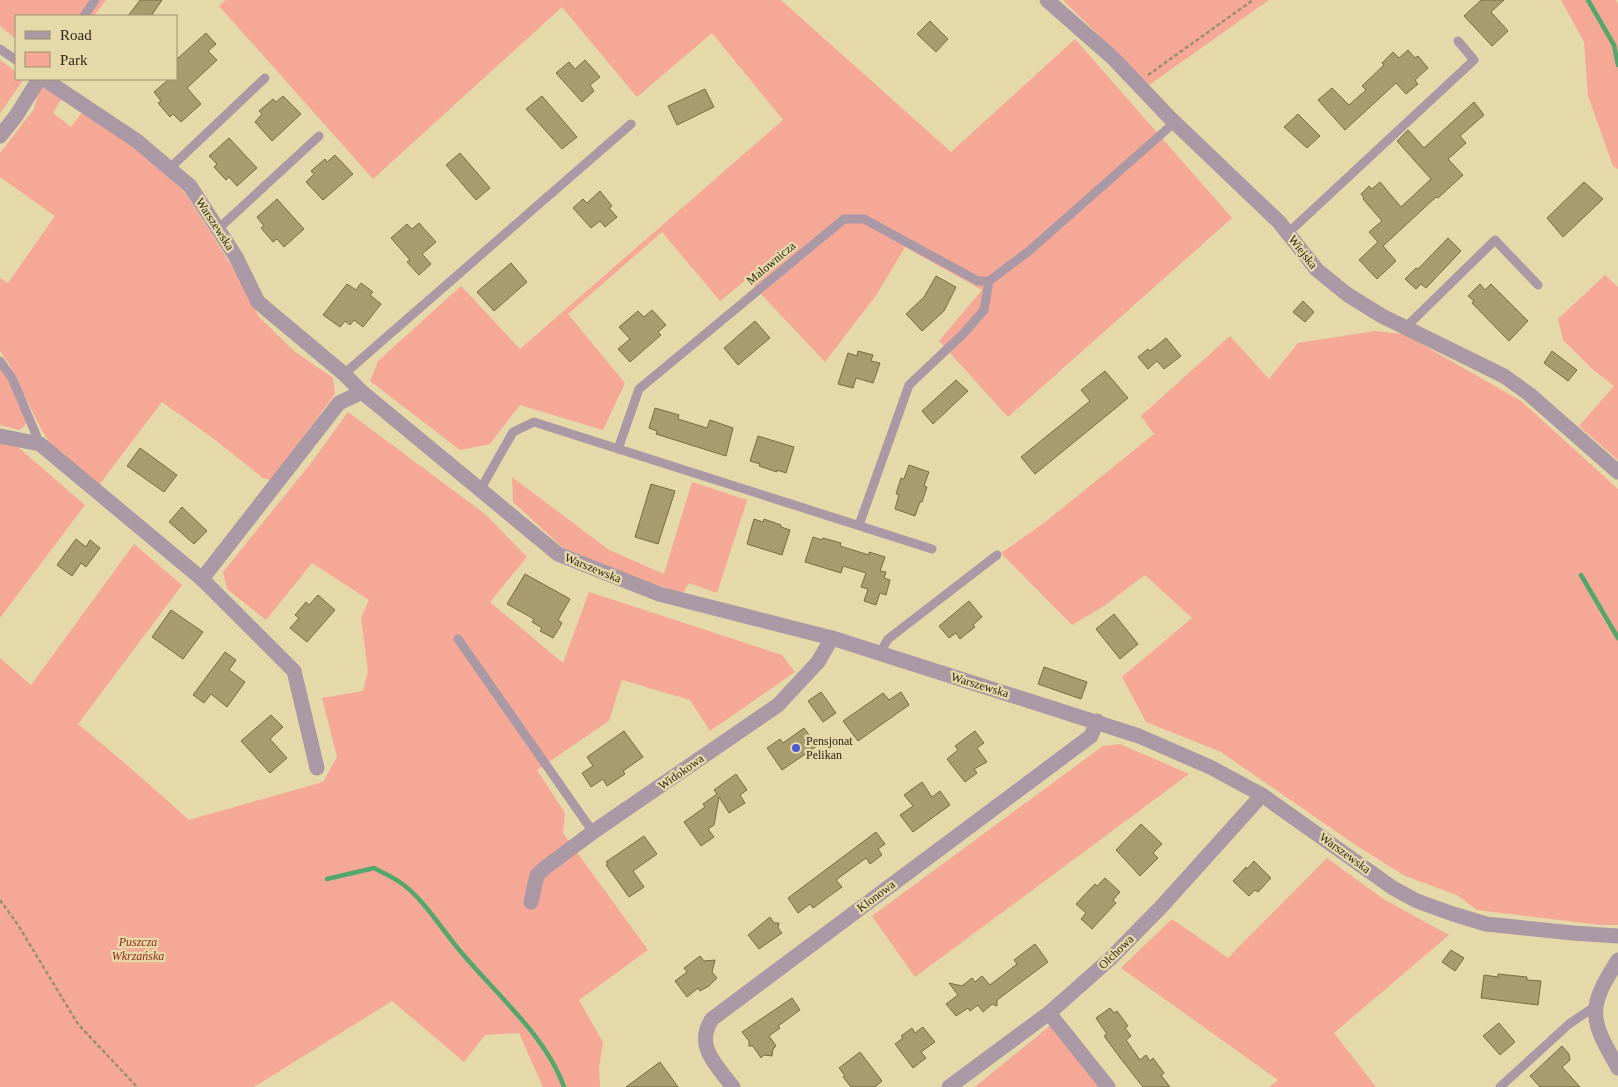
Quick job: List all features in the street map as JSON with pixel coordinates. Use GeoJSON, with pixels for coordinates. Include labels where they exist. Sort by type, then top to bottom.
{"type":"FeatureCollection","features":[{"type":"Feature","properties":{"kind":"street","name":"Wiejska"},"geometry":{"type":"LineString","coordinates":[[1048,0],[1113,58],[1175,122],[1288,232],[1316,270],[1348,295],[1382,316],[1504,376],[1529,394],[1618,472]]}},
{"type":"Feature","properties":{"kind":"street"},"geometry":{"type":"LineString","coordinates":[[0,136],[16,116],[38,80]]}},
{"type":"Feature","properties":{"kind":"street","name":"Warszewska"},"geometry":{"type":"LineString","coordinates":[[46,80],[137,141],[190,186],[236,257],[258,302],[344,374],[362,392],[558,554],[659,594],[832,638],[878,654],[1097,721],[1139,736],[1210,767],[1262,796],[1393,888],[1417,900],[1486,924],[1618,936]]}},
{"type":"Feature","properties":{"kind":"street"},"geometry":{"type":"LineString","coordinates":[[202,579],[339,403],[362,392]]}},
{"type":"Feature","properties":{"kind":"street"},"geometry":{"type":"LineString","coordinates":[[0,436],[40,444],[202,579],[294,671],[317,768]]}},
{"type":"Feature","properties":{"kind":"street","name":"Widokowa"},"geometry":{"type":"LineString","coordinates":[[531,902],[537,875],[593,832],[778,705],[818,662],[832,638]]}},
{"type":"Feature","properties":{"kind":"street","name":"Klonowa"},"geometry":{"type":"LineString","coordinates":[[733,1087],[706,1049],[704,1037],[712,1019],[1090,736],[1097,721]]}},
{"type":"Feature","properties":{"kind":"street","name":"Olchowa"},"geometry":{"type":"LineString","coordinates":[[949,1087],[1049,1012],[1110,959],[1162,906],[1262,796]]}},
{"type":"Feature","properties":{"kind":"street"},"geometry":{"type":"LineString","coordinates":[[1618,960],[1605,981],[1597,1004],[1596,1018],[1618,1068]]}},
{"type":"Feature","properties":{"kind":"street"},"geometry":{"type":"LineString","coordinates":[[1049,1012],[1108,1087]]}},
{"type":"Feature","properties":{"kind":"lane"},"geometry":{"type":"LineString","coordinates":[[85,15],[96,0]]}},
{"type":"Feature","properties":{"kind":"lane"},"geometry":{"type":"LineString","coordinates":[[1288,232],[1474,60],[1458,41]]}},
{"type":"Feature","properties":{"kind":"lane"},"geometry":{"type":"LineString","coordinates":[[0,49],[15,59]]}},
{"type":"Feature","properties":{"kind":"lane"},"geometry":{"type":"LineString","coordinates":[[170,168],[265,78]]}},
{"type":"Feature","properties":{"kind":"lane"},"geometry":{"type":"LineString","coordinates":[[859,525],[909,385],[964,333],[984,310],[989,281],[1029,251],[1175,122]]}},
{"type":"Feature","properties":{"kind":"lane"},"geometry":{"type":"LineString","coordinates":[[344,374],[631,124]]}},
{"type":"Feature","properties":{"kind":"lane"},"geometry":{"type":"LineString","coordinates":[[218,229],[319,136]]}},
{"type":"Feature","properties":{"kind":"lane","name":"Malownicza"},"geometry":{"type":"LineString","coordinates":[[618,449],[638,389],[844,219],[864,218],[978,281],[989,281]]}},
{"type":"Feature","properties":{"kind":"lane"},"geometry":{"type":"LineString","coordinates":[[1405,328],[1495,240],[1538,285]]}},
{"type":"Feature","properties":{"kind":"lane"},"geometry":{"type":"LineString","coordinates":[[0,361],[12,378],[40,444]]}},
{"type":"Feature","properties":{"kind":"lane"},"geometry":{"type":"LineString","coordinates":[[480,490],[514,432],[534,422],[932,548]]}},
{"type":"Feature","properties":{"kind":"lane"},"geometry":{"type":"LineString","coordinates":[[878,654],[888,639],[997,555]]}},
{"type":"Feature","properties":{"kind":"lane"},"geometry":{"type":"LineString","coordinates":[[458,639],[593,832]]}},
{"type":"Feature","properties":{"kind":"lane"},"geometry":{"type":"LineString","coordinates":[[1500,1087],[1569,1024],[1597,1004]]}},
{"type":"Feature","properties":{"kind":"path"},"geometry":{"type":"LineString","coordinates":[[1137,83],[1254,0]]}},
{"type":"Feature","properties":{"kind":"path"},"geometry":{"type":"LineString","coordinates":[[0,900],[78,1024],[137,1087]]}},
{"type":"Feature","properties":{"kind":"green space"},"geometry":{"type":"Polygon","coordinates":[[[0,0],[106,0],[95,15],[15,15],[15,38],[0,26],[0,0]]]}},
{"type":"Feature","properties":{"kind":"green space"},"geometry":{"type":"Polygon","coordinates":[[[226,0],[781,0],[951,152],[1075,39],[1232,218],[1008,417],[939,341],[982,290],[905,247],[877,294],[825,362],[747,279],[720,301],[662,232],[568,314],[625,383],[603,430],[520,405],[490,444],[460,450],[370,381],[378,361],[461,286],[520,349],[783,120],[712,33],[637,97],[562,7],[373,179],[219,6],[226,0]]]}},
{"type":"Feature","properties":{"kind":"green space"},"geometry":{"type":"Polygon","coordinates":[[[1063,0],[1269,0],[1149,85],[1063,0]]]}},
{"type":"Feature","properties":{"kind":"green space"},"geometry":{"type":"Polygon","coordinates":[[[1561,0],[1616,0],[1618,5],[1618,169],[1613,166],[1588,96],[1584,42],[1561,0]]]}},
{"type":"Feature","properties":{"kind":"green space"},"geometry":{"type":"Polygon","coordinates":[[[0,60],[15,71],[15,80],[23,80],[0,113],[0,60]]]}},
{"type":"Feature","properties":{"kind":"green space"},"geometry":{"type":"Polygon","coordinates":[[[40,86],[62,98],[53,113],[71,127],[83,111],[152,161],[186,194],[238,276],[259,317],[294,351],[333,378],[335,394],[271,480],[263,478],[214,439],[162,402],[99,485],[50,443],[41,429],[9,364],[0,351],[0,278],[8,283],[55,216],[0,177],[0,153],[34,109],[40,86]]]}},
{"type":"Feature","properties":{"kind":"green space"},"geometry":{"type":"Polygon","coordinates":[[[1605,275],[1618,287],[1618,460],[1579,426],[1614,386],[1591,368],[1563,340],[1558,319],[1605,275]]]}},
{"type":"Feature","properties":{"kind":"green space"},"geometry":{"type":"Polygon","coordinates":[[[1375,331],[1404,334],[1521,401],[1618,489],[1618,925],[1601,925],[1477,910],[1457,895],[1405,876],[1357,846],[1221,752],[1146,722],[1122,677],[1192,618],[1145,575],[1104,606],[1072,625],[1001,553],[1044,523],[1154,434],[1141,416],[1230,336],[1269,379],[1298,343],[1375,331]]]}},
{"type":"Feature","properties":{"kind":"green space"},"geometry":{"type":"Polygon","coordinates":[[[0,367],[7,377],[26,421],[25,426],[19,430],[0,425],[0,367]]]}},
{"type":"Feature","properties":{"kind":"green space","name":"Puszcza Wkrzańska"},"geometry":{"type":"Polygon","coordinates":[[[348,412],[485,514],[527,557],[490,602],[563,663],[589,592],[782,655],[795,672],[710,731],[690,700],[622,680],[609,721],[537,770],[565,813],[563,833],[648,950],[579,1000],[603,1042],[599,1068],[600,1087],[543,1087],[519,1033],[485,1035],[464,1062],[392,1001],[254,1087],[0,1087],[0,658],[31,685],[134,544],[182,585],[78,724],[189,820],[323,782],[337,757],[322,698],[363,691],[368,671],[361,618],[369,600],[312,563],[266,620],[227,589],[223,572],[311,463],[348,412]]]}},
{"type":"Feature","properties":{"kind":"green space"},"geometry":{"type":"Polygon","coordinates":[[[0,437],[12,442],[85,505],[0,618],[0,437]]]}},
{"type":"Feature","properties":{"kind":"green space"},"geometry":{"type":"Polygon","coordinates":[[[512,477],[609,550],[664,574],[692,482],[747,500],[717,593],[689,583],[683,593],[635,578],[562,547],[513,502],[512,477]]]}},
{"type":"Feature","properties":{"kind":"green space"},"geometry":{"type":"Polygon","coordinates":[[[1120,744],[1189,774],[915,977],[872,916],[1103,746],[1120,744]]]}},
{"type":"Feature","properties":{"kind":"green space"},"geometry":{"type":"Polygon","coordinates":[[[1327,858],[1385,900],[1449,935],[1334,1033],[1376,1087],[1269,1087],[1278,1080],[1121,968],[1172,919],[1228,958],[1327,858]]]}},
{"type":"Feature","properties":{"kind":"green space"},"geometry":{"type":"Polygon","coordinates":[[[1057,1020],[1115,1087],[975,1087],[1057,1020]]]}},
{"type":"Feature","properties":{"kind":"building"},"geometry":{"type":"Polygon","coordinates":[[[140,0],[162,0],[152,15],[129,15],[140,0]]]}},
{"type":"Feature","properties":{"kind":"building"},"geometry":{"type":"Polygon","coordinates":[[[1481,0],[1504,0],[1491,12],[1508,31],[1492,46],[1464,16],[1481,0]]]}},
{"type":"Feature","properties":{"kind":"building"},"geometry":{"type":"Polygon","coordinates":[[[930,21],[948,39],[936,52],[917,34],[930,21]]]}},
{"type":"Feature","properties":{"kind":"building"},"geometry":{"type":"Polygon","coordinates":[[[206,33],[216,44],[208,51],[217,60],[187,88],[201,104],[181,122],[173,114],[170,117],[158,103],[161,101],[154,92],[168,80],[178,80],[178,58],[206,33]]]}},
{"type":"Feature","properties":{"kind":"building"},"geometry":{"type":"Polygon","coordinates":[[[1408,50],[1415,58],[1418,56],[1428,68],[1415,80],[1418,84],[1406,94],[1396,83],[1345,130],[1318,100],[1332,88],[1349,105],[1366,90],[1362,86],[1384,65],[1382,63],[1393,52],[1399,58],[1408,50]]]}},
{"type":"Feature","properties":{"kind":"building"},"geometry":{"type":"Polygon","coordinates":[[[585,60],[600,77],[590,85],[594,91],[582,102],[556,73],[569,62],[575,69],[585,60]]]}},
{"type":"Feature","properties":{"kind":"building"},"geometry":{"type":"Polygon","coordinates":[[[705,89],[714,107],[677,125],[668,106],[705,89]]]}},
{"type":"Feature","properties":{"kind":"building"},"geometry":{"type":"Polygon","coordinates":[[[283,96],[301,114],[272,141],[255,122],[262,114],[259,111],[273,99],[276,102],[283,96]]]}},
{"type":"Feature","properties":{"kind":"building"},"geometry":{"type":"Polygon","coordinates":[[[542,96],[577,137],[562,149],[526,109],[542,96]]]}},
{"type":"Feature","properties":{"kind":"building"},"geometry":{"type":"Polygon","coordinates":[[[1474,102],[1484,115],[1460,136],[1466,143],[1448,159],[1463,175],[1383,246],[1396,261],[1377,279],[1359,260],[1378,242],[1369,232],[1382,221],[1361,194],[1369,186],[1372,189],[1380,182],[1401,207],[1431,179],[1397,141],[1408,130],[1424,148],[1474,102]]]}},
{"type":"Feature","properties":{"kind":"building"},"geometry":{"type":"Polygon","coordinates":[[[1298,114],[1320,136],[1307,148],[1284,127],[1298,114]]]}},
{"type":"Feature","properties":{"kind":"building"},"geometry":{"type":"Polygon","coordinates":[[[229,138],[257,168],[237,186],[229,177],[226,180],[214,167],[217,164],[209,156],[229,138]]]}},
{"type":"Feature","properties":{"kind":"building"},"geometry":{"type":"Polygon","coordinates":[[[460,153],[490,188],[476,200],[446,165],[460,153]]]}},
{"type":"Feature","properties":{"kind":"building"},"geometry":{"type":"Polygon","coordinates":[[[335,155],[353,174],[323,200],[306,182],[314,174],[311,171],[325,159],[327,162],[335,155]]]}},
{"type":"Feature","properties":{"kind":"building"},"geometry":{"type":"Polygon","coordinates":[[[1584,182],[1603,199],[1563,237],[1547,218],[1584,182]]]}},
{"type":"Feature","properties":{"kind":"building"},"geometry":{"type":"Polygon","coordinates":[[[600,191],[612,206],[609,208],[617,217],[605,227],[600,221],[591,228],[573,208],[583,199],[587,203],[600,191]]]}},
{"type":"Feature","properties":{"kind":"building"},"geometry":{"type":"Polygon","coordinates":[[[277,199],[304,229],[284,247],[277,239],[273,242],[261,228],[264,226],[257,217],[277,199]]]}},
{"type":"Feature","properties":{"kind":"building"},"geometry":{"type":"Polygon","coordinates":[[[419,223],[436,242],[422,254],[431,264],[419,275],[407,262],[410,260],[391,238],[407,224],[412,229],[419,223]]]}},
{"type":"Feature","properties":{"kind":"building"},"geometry":{"type":"Polygon","coordinates":[[[1448,238],[1461,251],[1426,288],[1421,284],[1416,289],[1405,279],[1416,268],[1418,269],[1448,238]]]}},
{"type":"Feature","properties":{"kind":"building"},"geometry":{"type":"Polygon","coordinates":[[[511,263],[527,282],[494,311],[477,292],[511,263]]]}},
{"type":"Feature","properties":{"kind":"building"},"geometry":{"type":"Polygon","coordinates":[[[936,276],[956,287],[944,311],[922,331],[906,314],[924,297],[936,276]]]}},
{"type":"Feature","properties":{"kind":"building"},"geometry":{"type":"Polygon","coordinates":[[[361,283],[373,292],[370,295],[381,304],[363,327],[354,320],[350,325],[345,321],[340,327],[323,315],[347,284],[356,290],[361,283]]]}},
{"type":"Feature","properties":{"kind":"building"},"geometry":{"type":"Polygon","coordinates":[[[1480,284],[1485,290],[1491,284],[1528,321],[1509,341],[1472,303],[1474,301],[1468,296],[1480,284]]]}},
{"type":"Feature","properties":{"kind":"building"},"geometry":{"type":"Polygon","coordinates":[[[1303,301],[1314,312],[1305,322],[1293,312],[1303,301]]]}},
{"type":"Feature","properties":{"kind":"building"},"geometry":{"type":"Polygon","coordinates":[[[652,310],[666,325],[658,332],[661,335],[630,362],[618,349],[630,339],[619,327],[638,311],[644,317],[652,310]]]}},
{"type":"Feature","properties":{"kind":"building"},"geometry":{"type":"Polygon","coordinates":[[[755,321],[770,338],[738,365],[724,348],[755,321]]]}},
{"type":"Feature","properties":{"kind":"building"},"geometry":{"type":"Polygon","coordinates":[[[1166,338],[1181,356],[1164,369],[1157,361],[1148,369],[1138,357],[1148,349],[1150,351],[1166,338]]]}},
{"type":"Feature","properties":{"kind":"building"},"geometry":{"type":"Polygon","coordinates":[[[858,351],[873,355],[871,361],[880,363],[873,383],[856,378],[853,388],[838,384],[848,353],[857,356],[858,351]]]}},
{"type":"Feature","properties":{"kind":"building"},"geometry":{"type":"Polygon","coordinates":[[[1552,351],[1577,370],[1568,381],[1544,363],[1552,351]]]}},
{"type":"Feature","properties":{"kind":"building"},"geometry":{"type":"Polygon","coordinates":[[[1105,371],[1128,398],[1035,474],[1021,457],[1090,401],[1081,390],[1105,371]]]}},
{"type":"Feature","properties":{"kind":"building"},"geometry":{"type":"Polygon","coordinates":[[[956,380],[968,391],[933,424],[922,411],[956,380]]]}},
{"type":"Feature","properties":{"kind":"building"},"geometry":{"type":"Polygon","coordinates":[[[655,408],[679,415],[678,419],[707,428],[710,420],[733,428],[726,456],[656,434],[657,431],[649,428],[655,408]]]}},
{"type":"Feature","properties":{"kind":"building"},"geometry":{"type":"Polygon","coordinates":[[[758,436],[794,447],[786,473],[759,466],[760,464],[750,461],[758,436]]]}},
{"type":"Feature","properties":{"kind":"building"},"geometry":{"type":"Polygon","coordinates":[[[140,448],[177,475],[164,492],[127,466],[140,448]]]}},
{"type":"Feature","properties":{"kind":"building"},"geometry":{"type":"Polygon","coordinates":[[[909,465],[929,472],[924,486],[927,487],[915,516],[895,509],[899,495],[896,494],[901,478],[904,479],[909,465]]]}},
{"type":"Feature","properties":{"kind":"building"},"geometry":{"type":"Polygon","coordinates":[[[651,484],[675,491],[658,544],[635,537],[651,484]]]}},
{"type":"Feature","properties":{"kind":"building"},"geometry":{"type":"Polygon","coordinates":[[[182,507],[207,531],[194,544],[169,522],[182,507]]]}},
{"type":"Feature","properties":{"kind":"building"},"geometry":{"type":"Polygon","coordinates":[[[754,519],[763,522],[764,519],[790,530],[782,555],[747,544],[754,519]]]}},
{"type":"Feature","properties":{"kind":"building"},"geometry":{"type":"Polygon","coordinates":[[[813,537],[841,543],[840,546],[869,555],[869,552],[885,557],[880,571],[886,572],[884,578],[890,580],[886,595],[880,593],[876,605],[864,601],[868,589],[861,587],[866,573],[843,566],[841,573],[805,562],[813,537]]]}},
{"type":"Feature","properties":{"kind":"building"},"geometry":{"type":"Polygon","coordinates":[[[76,539],[86,547],[90,540],[100,548],[86,567],[81,563],[72,576],[57,565],[76,539]]]}},
{"type":"Feature","properties":{"kind":"building"},"geometry":{"type":"Polygon","coordinates":[[[525,574],[570,599],[558,620],[562,623],[553,638],[540,631],[542,628],[532,622],[534,619],[507,604],[525,574]]]}},
{"type":"Feature","properties":{"kind":"building"},"geometry":{"type":"Polygon","coordinates":[[[318,595],[335,610],[307,642],[290,628],[299,618],[295,615],[306,602],[309,605],[318,595]]]}},
{"type":"Feature","properties":{"kind":"building"},"geometry":{"type":"Polygon","coordinates":[[[969,601],[982,617],[973,625],[975,627],[960,639],[956,633],[949,638],[939,626],[969,601]]]}},
{"type":"Feature","properties":{"kind":"building"},"geometry":{"type":"Polygon","coordinates":[[[171,610],[203,632],[183,659],[152,637],[171,610]]]}},
{"type":"Feature","properties":{"kind":"building"},"geometry":{"type":"Polygon","coordinates":[[[1114,614],[1138,644],[1120,659],[1096,629],[1114,614]]]}},
{"type":"Feature","properties":{"kind":"building"},"geometry":{"type":"Polygon","coordinates":[[[225,652],[236,660],[229,670],[245,682],[227,707],[211,694],[204,703],[193,695],[225,652]]]}},
{"type":"Feature","properties":{"kind":"building"},"geometry":{"type":"Polygon","coordinates":[[[1044,667],[1087,682],[1081,699],[1038,684],[1044,667]]]}},
{"type":"Feature","properties":{"kind":"building"},"geometry":{"type":"Polygon","coordinates":[[[821,692],[836,713],[823,722],[808,701],[821,692]]]}},
{"type":"Feature","properties":{"kind":"building"},"geometry":{"type":"Polygon","coordinates":[[[901,692],[909,705],[858,741],[843,721],[883,693],[889,700],[901,692]]]}},
{"type":"Feature","properties":{"kind":"building"},"geometry":{"type":"Polygon","coordinates":[[[271,715],[283,727],[270,739],[287,758],[270,773],[241,741],[271,715]]]}},
{"type":"Feature","properties":{"kind":"building"},"geometry":{"type":"Polygon","coordinates":[[[804,728],[817,746],[782,770],[767,748],[780,739],[783,743],[804,728]]]}},
{"type":"Feature","properties":{"kind":"building"},"geometry":{"type":"Polygon","coordinates":[[[624,731],[643,757],[623,771],[625,774],[607,786],[603,779],[591,787],[582,773],[593,766],[587,757],[624,731]]]}},
{"type":"Feature","properties":{"kind":"building"},"geometry":{"type":"Polygon","coordinates":[[[975,731],[984,743],[977,748],[987,762],[974,769],[977,773],[965,782],[947,759],[958,750],[955,746],[975,731]]]}},
{"type":"Feature","properties":{"kind":"building"},"geometry":{"type":"Polygon","coordinates":[[[736,774],[747,790],[740,795],[745,803],[729,813],[719,797],[714,825],[708,829],[714,837],[701,846],[684,822],[705,807],[703,804],[717,794],[714,790],[736,774]]]}},
{"type":"Feature","properties":{"kind":"building"},"geometry":{"type":"Polygon","coordinates":[[[922,782],[932,797],[940,791],[950,805],[913,832],[900,815],[913,806],[904,795],[922,782]]]}},
{"type":"Feature","properties":{"kind":"building"},"geometry":{"type":"Polygon","coordinates":[[[1141,824],[1162,844],[1153,853],[1158,858],[1140,876],[1116,850],[1141,824]]]}},
{"type":"Feature","properties":{"kind":"building"},"geometry":{"type":"Polygon","coordinates":[[[876,832],[885,844],[878,849],[882,855],[870,864],[866,858],[836,880],[842,887],[813,908],[810,904],[798,913],[788,898],[876,832]]]}},
{"type":"Feature","properties":{"kind":"building"},"geometry":{"type":"Polygon","coordinates":[[[644,836],[657,854],[633,871],[644,887],[629,897],[606,865],[608,864],[606,862],[644,836]]]}},
{"type":"Feature","properties":{"kind":"building"},"geometry":{"type":"Polygon","coordinates":[[[1254,861],[1271,878],[1258,892],[1255,890],[1249,896],[1233,881],[1254,861]]]}},
{"type":"Feature","properties":{"kind":"building"},"geometry":{"type":"Polygon","coordinates":[[[1105,878],[1120,892],[1113,900],[1116,903],[1092,929],[1081,919],[1086,913],[1076,904],[1095,884],[1097,886],[1105,878]]]}},
{"type":"Feature","properties":{"kind":"building"},"geometry":{"type":"Polygon","coordinates":[[[770,917],[774,923],[779,923],[778,928],[782,933],[759,949],[748,935],[770,917]]]}},
{"type":"Feature","properties":{"kind":"building"},"geometry":{"type":"Polygon","coordinates":[[[1035,944],[1048,962],[997,1000],[997,1006],[992,1004],[983,1012],[978,1005],[970,1011],[968,1008],[956,1016],[946,1004],[958,995],[949,983],[962,986],[972,978],[975,982],[982,976],[990,985],[1017,964],[1014,960],[1035,944]]]}},
{"type":"Feature","properties":{"kind":"building"},"geometry":{"type":"Polygon","coordinates":[[[1451,950],[1464,958],[1455,971],[1442,962],[1451,950]]]}},
{"type":"Feature","properties":{"kind":"building"},"geometry":{"type":"Polygon","coordinates":[[[700,956],[704,961],[715,960],[712,972],[717,978],[709,986],[700,991],[698,988],[687,997],[675,981],[687,972],[684,968],[700,956]]]}},
{"type":"Feature","properties":{"kind":"building"},"geometry":{"type":"Polygon","coordinates":[[[1498,974],[1527,977],[1527,980],[1541,981],[1538,1005],[1481,998],[1484,975],[1498,977],[1498,974]]]}},
{"type":"Feature","properties":{"kind":"building"},"geometry":{"type":"Polygon","coordinates":[[[792,998],[800,1010],[778,1026],[780,1028],[769,1036],[776,1046],[773,1049],[772,1056],[764,1055],[761,1058],[753,1046],[749,1046],[749,1041],[742,1032],[792,998]]]}},
{"type":"Feature","properties":{"kind":"building"},"geometry":{"type":"Polygon","coordinates":[[[1110,1008],[1114,1013],[1117,1011],[1128,1026],[1125,1028],[1131,1036],[1126,1040],[1140,1060],[1146,1055],[1150,1061],[1153,1058],[1164,1073],[1161,1075],[1170,1087],[1143,1087],[1121,1059],[1104,1036],[1107,1034],[1096,1018],[1110,1008]]]}},
{"type":"Feature","properties":{"kind":"building"},"geometry":{"type":"Polygon","coordinates":[[[1499,1023],[1515,1042],[1500,1055],[1483,1036],[1499,1023]]]}},
{"type":"Feature","properties":{"kind":"building"},"geometry":{"type":"Polygon","coordinates":[[[923,1027],[935,1042],[921,1052],[926,1058],[913,1068],[895,1044],[903,1038],[901,1036],[912,1028],[915,1033],[923,1027]]]}},
{"type":"Feature","properties":{"kind":"building"},"geometry":{"type":"Polygon","coordinates":[[[1562,1046],[1569,1054],[1570,1060],[1562,1067],[1580,1087],[1540,1087],[1530,1076],[1562,1046]]]}},
{"type":"Feature","properties":{"kind":"building"},"geometry":{"type":"Polygon","coordinates":[[[860,1052],[882,1081],[875,1087],[851,1087],[839,1068],[860,1052]]]}},
{"type":"Feature","properties":{"kind":"building"},"geometry":{"type":"Polygon","coordinates":[[[660,1062],[678,1087],[626,1087],[660,1062]]]}},
{"type":"Feature","properties":{"kind":"waterway"},"geometry":{"type":"LineString","coordinates":[[1588,0],[1614,45],[1618,65]]}},
{"type":"Feature","properties":{"kind":"waterway"},"geometry":{"type":"LineString","coordinates":[[1581,575],[1618,638]]}},
{"type":"Feature","properties":{"kind":"waterway"},"geometry":{"type":"LineString","coordinates":[[327,879],[374,868],[409,889],[425,906],[461,952],[533,1033],[556,1068],[564,1087]]}},
{"type":"Feature","properties":{"kind":"place","name":"Pensjonat Pelikan"},"geometry":{"type":"Point","coordinates":[796,748]}}]}
